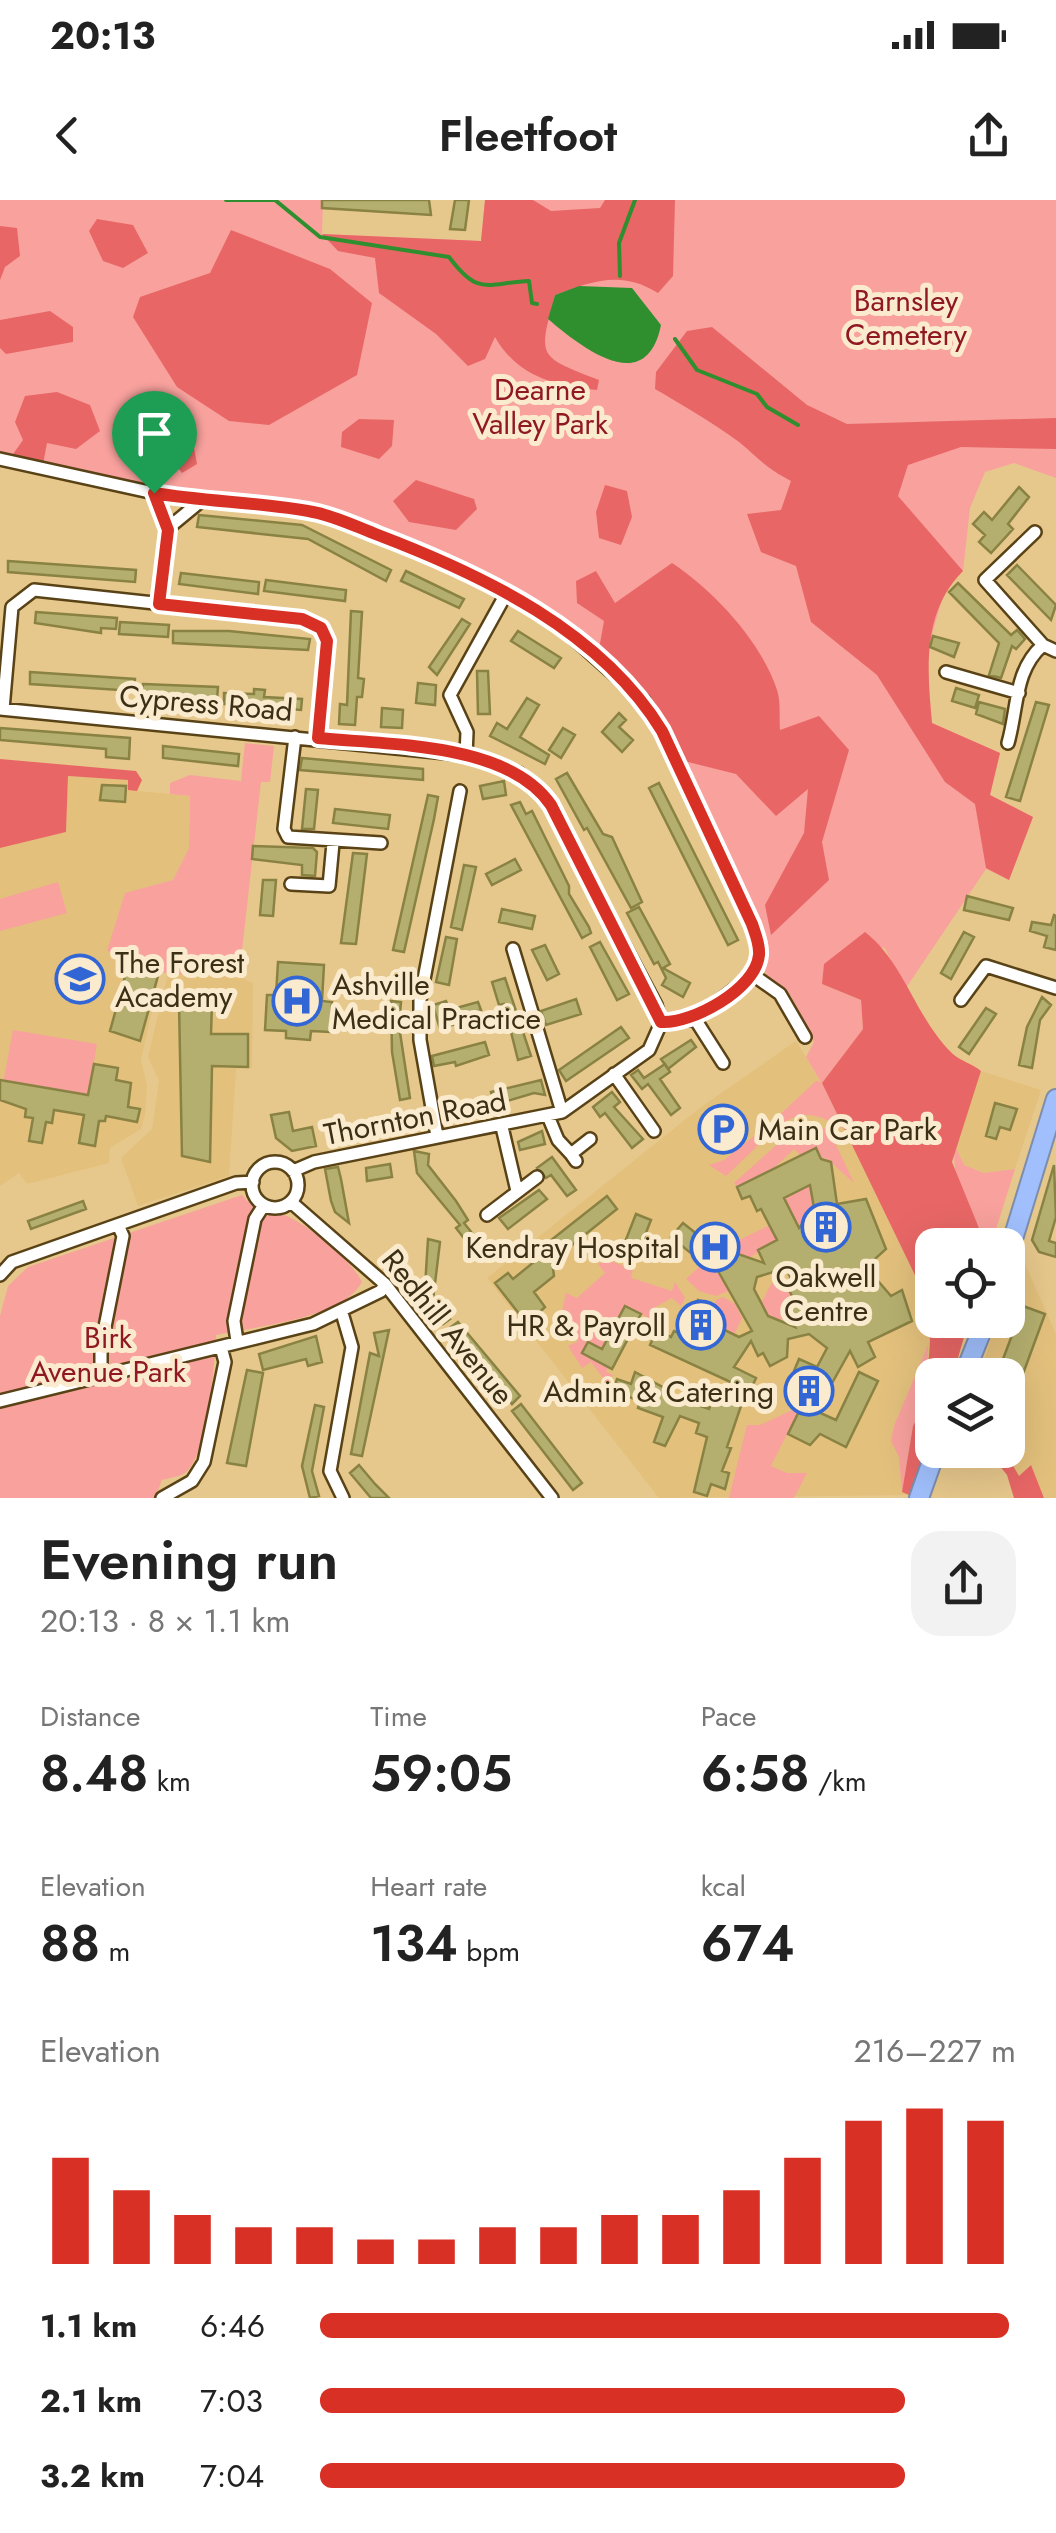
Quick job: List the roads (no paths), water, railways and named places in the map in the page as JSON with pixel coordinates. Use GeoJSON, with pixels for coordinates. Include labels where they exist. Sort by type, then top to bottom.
{"type":"FeatureCollection","features":[{"type":"Feature","properties":{"kind":"highway"},"geometry":{"type":"LineString","coordinates":[[1016,1228],[1055,1104]]}},
{"type":"Feature","properties":{"kind":"highway"},"geometry":{"type":"LineString","coordinates":[[918,1498],[929,1468]]}},
{"type":"Feature","properties":{"kind":"street"},"geometry":{"type":"LineString","coordinates":[[0,459],[201,501],[318,512],[426,553],[560,626],[644,701],[752,924],[759,955],[753,975],[694,1019],[661,1022]]}},
{"type":"Feature","properties":{"kind":"street"},"geometry":{"type":"LineString","coordinates":[[154,493],[168,530],[159,604]]}},
{"type":"Feature","properties":{"kind":"street"},"geometry":{"type":"LineString","coordinates":[[168,530],[201,501]]}},
{"type":"Feature","properties":{"kind":"street"},"geometry":{"type":"LineString","coordinates":[[1035,532],[985,580],[1043,646],[1056,651]]}},
{"type":"Feature","properties":{"kind":"street"},"geometry":{"type":"LineString","coordinates":[[2,709],[12,607],[34,590],[302,619],[321,628],[327,641],[318,738]]}},
{"type":"Feature","properties":{"kind":"street"},"geometry":{"type":"LineString","coordinates":[[466,755],[466,732],[450,694],[506,594]]}},
{"type":"Feature","properties":{"kind":"street"},"geometry":{"type":"LineString","coordinates":[[1008,744],[1024,664],[1043,646]]}},
{"type":"Feature","properties":{"kind":"street"},"geometry":{"type":"LineString","coordinates":[[946,672],[1019,694]]}},
{"type":"Feature","properties":{"kind":"street","name":"Cypress Road"},"geometry":{"type":"LineString","coordinates":[[2,709],[466,755],[519,774],[546,798],[661,1022]]}},
{"type":"Feature","properties":{"kind":"street"},"geometry":{"type":"LineString","coordinates":[[295,737],[284,829],[297,840],[382,843]]}},
{"type":"Feature","properties":{"kind":"street"},"geometry":{"type":"LineString","coordinates":[[437,1136],[420,1040],[420,1000],[460,792]]}},
{"type":"Feature","properties":{"kind":"street"},"geometry":{"type":"LineString","coordinates":[[291,884],[329,886],[333,843]]}},
{"type":"Feature","properties":{"kind":"street"},"geometry":{"type":"LineString","coordinates":[[513,949],[562,1112]]}},
{"type":"Feature","properties":{"kind":"street"},"geometry":{"type":"LineString","coordinates":[[961,1000],[986,966],[1056,988]]}},
{"type":"Feature","properties":{"kind":"street"},"geometry":{"type":"LineString","coordinates":[[753,975],[780,994],[805,1037]]}},
{"type":"Feature","properties":{"kind":"street"},"geometry":{"type":"LineString","coordinates":[[694,1019],[723,1063]]}},
{"type":"Feature","properties":{"kind":"street","name":"Thornton Road"},"geometry":{"type":"LineString","coordinates":[[293,1171],[314,1162],[562,1112],[649,1050],[661,1022]]}},
{"type":"Feature","properties":{"kind":"street"},"geometry":{"type":"LineString","coordinates":[[614,1074],[654,1131]]}},
{"type":"Feature","properties":{"kind":"street","name":"Thornton Road"},"geometry":{"type":"LineString","coordinates":[[548,1116],[558,1140],[574,1157],[590,1139]]}},
{"type":"Feature","properties":{"kind":"street"},"geometry":{"type":"LineString","coordinates":[[502,1127],[517,1191]]}},
{"type":"Feature","properties":{"kind":"street","name":"Thornton Road"},"geometry":{"type":"LineString","coordinates":[[0,1275],[12,1262],[236,1183],[252,1182],[267,1164],[281,1163],[293,1171],[298,1183],[291,1202]]}},
{"type":"Feature","properties":{"kind":"street"},"geometry":{"type":"LineString","coordinates":[[487,1215],[536,1177]]}},
{"type":"Feature","properties":{"kind":"street"},"geometry":{"type":"LineString","coordinates":[[252,1182],[254,1194],[264,1205],[277,1208],[291,1202]]}},
{"type":"Feature","properties":{"kind":"street","name":"Redhill Avenue"},"geometry":{"type":"LineString","coordinates":[[291,1202],[385,1284],[552,1498]]}},
{"type":"Feature","properties":{"kind":"street"},"geometry":{"type":"LineString","coordinates":[[237,1341],[234,1321],[255,1219],[264,1205]]}},
{"type":"Feature","properties":{"kind":"street"},"geometry":{"type":"LineString","coordinates":[[101,1375],[101,1347],[123,1236],[118,1224]]}},
{"type":"Feature","properties":{"kind":"street"},"geometry":{"type":"LineString","coordinates":[[0,1401],[342,1313],[381,1291],[385,1284]]}},
{"type":"Feature","properties":{"kind":"street"},"geometry":{"type":"LineString","coordinates":[[342,1313],[352,1347],[330,1471],[344,1498]]}},
{"type":"Feature","properties":{"kind":"street"},"geometry":{"type":"LineString","coordinates":[[162,1498],[192,1481],[204,1462],[225,1362],[222,1346]]}},
{"type":"Feature","properties":{"kind":"waterway"},"geometry":{"type":"LineString","coordinates":[[226,200],[275,200],[320,237],[449,257],[476,283],[529,281],[532,303],[537,304]]}},
{"type":"Feature","properties":{"kind":"waterway"},"geometry":{"type":"LineString","coordinates":[[620,276],[619,243],[635,200]]}},
{"type":"Feature","properties":{"kind":"waterway"},"geometry":{"type":"LineString","coordinates":[[675,339],[697,370],[757,394],[767,407],[798,425]]}},
{"type":"Feature","properties":{"kind":"place","name":"The Forest Academy"},"geometry":{"type":"Point","coordinates":[80,979]}},
{"type":"Feature","properties":{"kind":"place","name":"Ashville Medical Practice"},"geometry":{"type":"Point","coordinates":[297,1001]}},
{"type":"Feature","properties":{"kind":"place","name":"Main Car Park"},"geometry":{"type":"Point","coordinates":[723,1129]}},
{"type":"Feature","properties":{"kind":"place","name":"Oakwell Centre"},"geometry":{"type":"Point","coordinates":[826,1227]}},
{"type":"Feature","properties":{"kind":"place","name":"Kendray Hospital"},"geometry":{"type":"Point","coordinates":[715,1247]}},
{"type":"Feature","properties":{"kind":"place","name":"HR & Payroll"},"geometry":{"type":"Point","coordinates":[701,1325]}},
{"type":"Feature","properties":{"kind":"place","name":"Admin & Catering"},"geometry":{"type":"Point","coordinates":[809,1391]}},
{"type":"Feature","properties":{"kind":"park label","name":"Barnsley Cemetery"},"geometry":{"type":"Point","coordinates":[906,317]}},
{"type":"Feature","properties":{"kind":"park label","name":"Dearne Valley Park"},"geometry":{"type":"Point","coordinates":[540,406]}},
{"type":"Feature","properties":{"kind":"park label","name":"Birk Avenue Park"},"geometry":{"type":"Point","coordinates":[108,1354]}}]}
